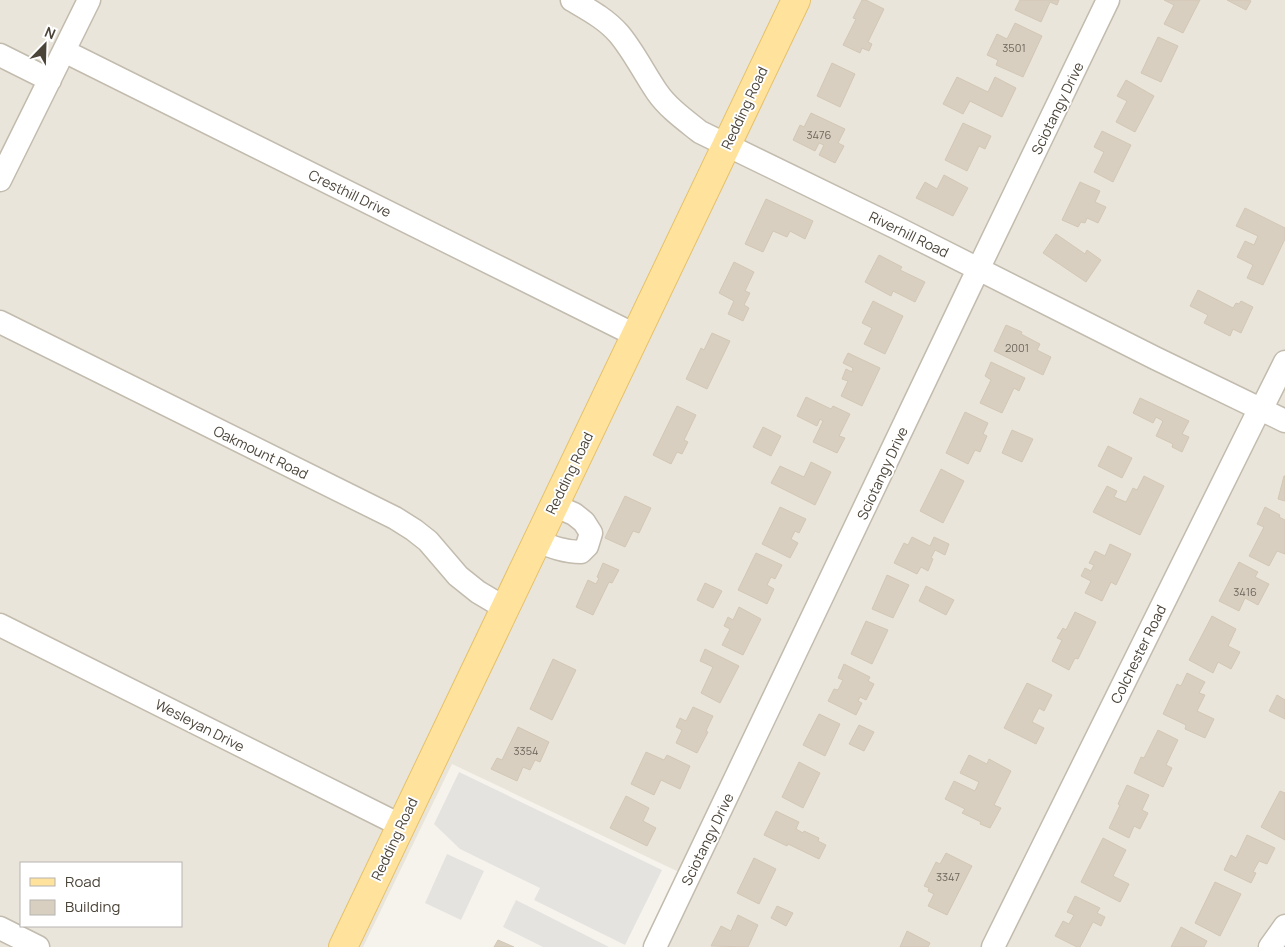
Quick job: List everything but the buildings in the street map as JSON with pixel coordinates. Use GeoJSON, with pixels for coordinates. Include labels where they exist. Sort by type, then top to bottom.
{"type":"FeatureCollection","features":[{"type":"Feature","properties":{"kind":"main road","name":"Redding Road"},"geometry":{"type":"LineString","coordinates":[[342,947],[796,0]]}},
{"type":"Feature","properties":{"kind":"street"},"geometry":{"type":"LineString","coordinates":[[0,180],[90,0]]}},
{"type":"Feature","properties":{"kind":"street","name":"Riverhill Road"},"geometry":{"type":"LineString","coordinates":[[572,0],[595,13],[618,33],[636,56],[658,94],[672,109],[700,132],[1285,421]]}},
{"type":"Feature","properties":{"kind":"street","name":"Sciotangy Drive"},"geometry":{"type":"LineString","coordinates":[[656,947],[1108,0]]}},
{"type":"Feature","properties":{"kind":"street","name":"Cresthill Drive"},"geometry":{"type":"LineString","coordinates":[[64,51],[636,335]]}},
{"type":"Feature","properties":{"kind":"street"},"geometry":{"type":"LineString","coordinates":[[0,55],[50,80]]}},
{"type":"Feature","properties":{"kind":"street","name":"Oakmount Road"},"geometry":{"type":"LineString","coordinates":[[0,322],[395,518],[428,542],[458,576],[478,592],[505,608]]}},
{"type":"Feature","properties":{"kind":"street","name":"Colchester Road"},"geometry":{"type":"LineString","coordinates":[[993,947],[1285,362]]}},
{"type":"Feature","properties":{"kind":"street"},"geometry":{"type":"LineString","coordinates":[[537,541],[557,549],[573,552],[581,552],[587,546],[590,533],[584,522],[574,514],[553,505]]}},
{"type":"Feature","properties":{"kind":"street","name":"Wesleyan Drive"},"geometry":{"type":"LineString","coordinates":[[0,625],[400,825]]}},
{"type":"Feature","properties":{"kind":"street"},"geometry":{"type":"LineString","coordinates":[[1270,947],[1285,926]]}},
{"type":"Feature","properties":{"kind":"street"},"geometry":{"type":"LineString","coordinates":[[0,928],[38,947]]}},
{"type":"Feature","properties":{"kind":"shaded area"},"geometry":{"type":"Polygon","coordinates":[[[0,0],[1285,0],[1285,947],[645,947],[681,873],[452,764],[363,947],[0,947],[0,0]]]}},
{"type":"Feature","properties":{"kind":"shaded area"},"geometry":{"type":"Polygon","coordinates":[[[459,772],[662,870],[625,945],[534,900],[540,888],[460,849],[434,824],[459,772]]]}},
{"type":"Feature","properties":{"kind":"shaded area"},"geometry":{"type":"Polygon","coordinates":[[[447,854],[484,871],[461,920],[425,903],[447,854]]]}},
{"type":"Feature","properties":{"kind":"shaded area"},"geometry":{"type":"Polygon","coordinates":[[[516,900],[609,947],[543,947],[503,927],[516,900]]]}}]}
